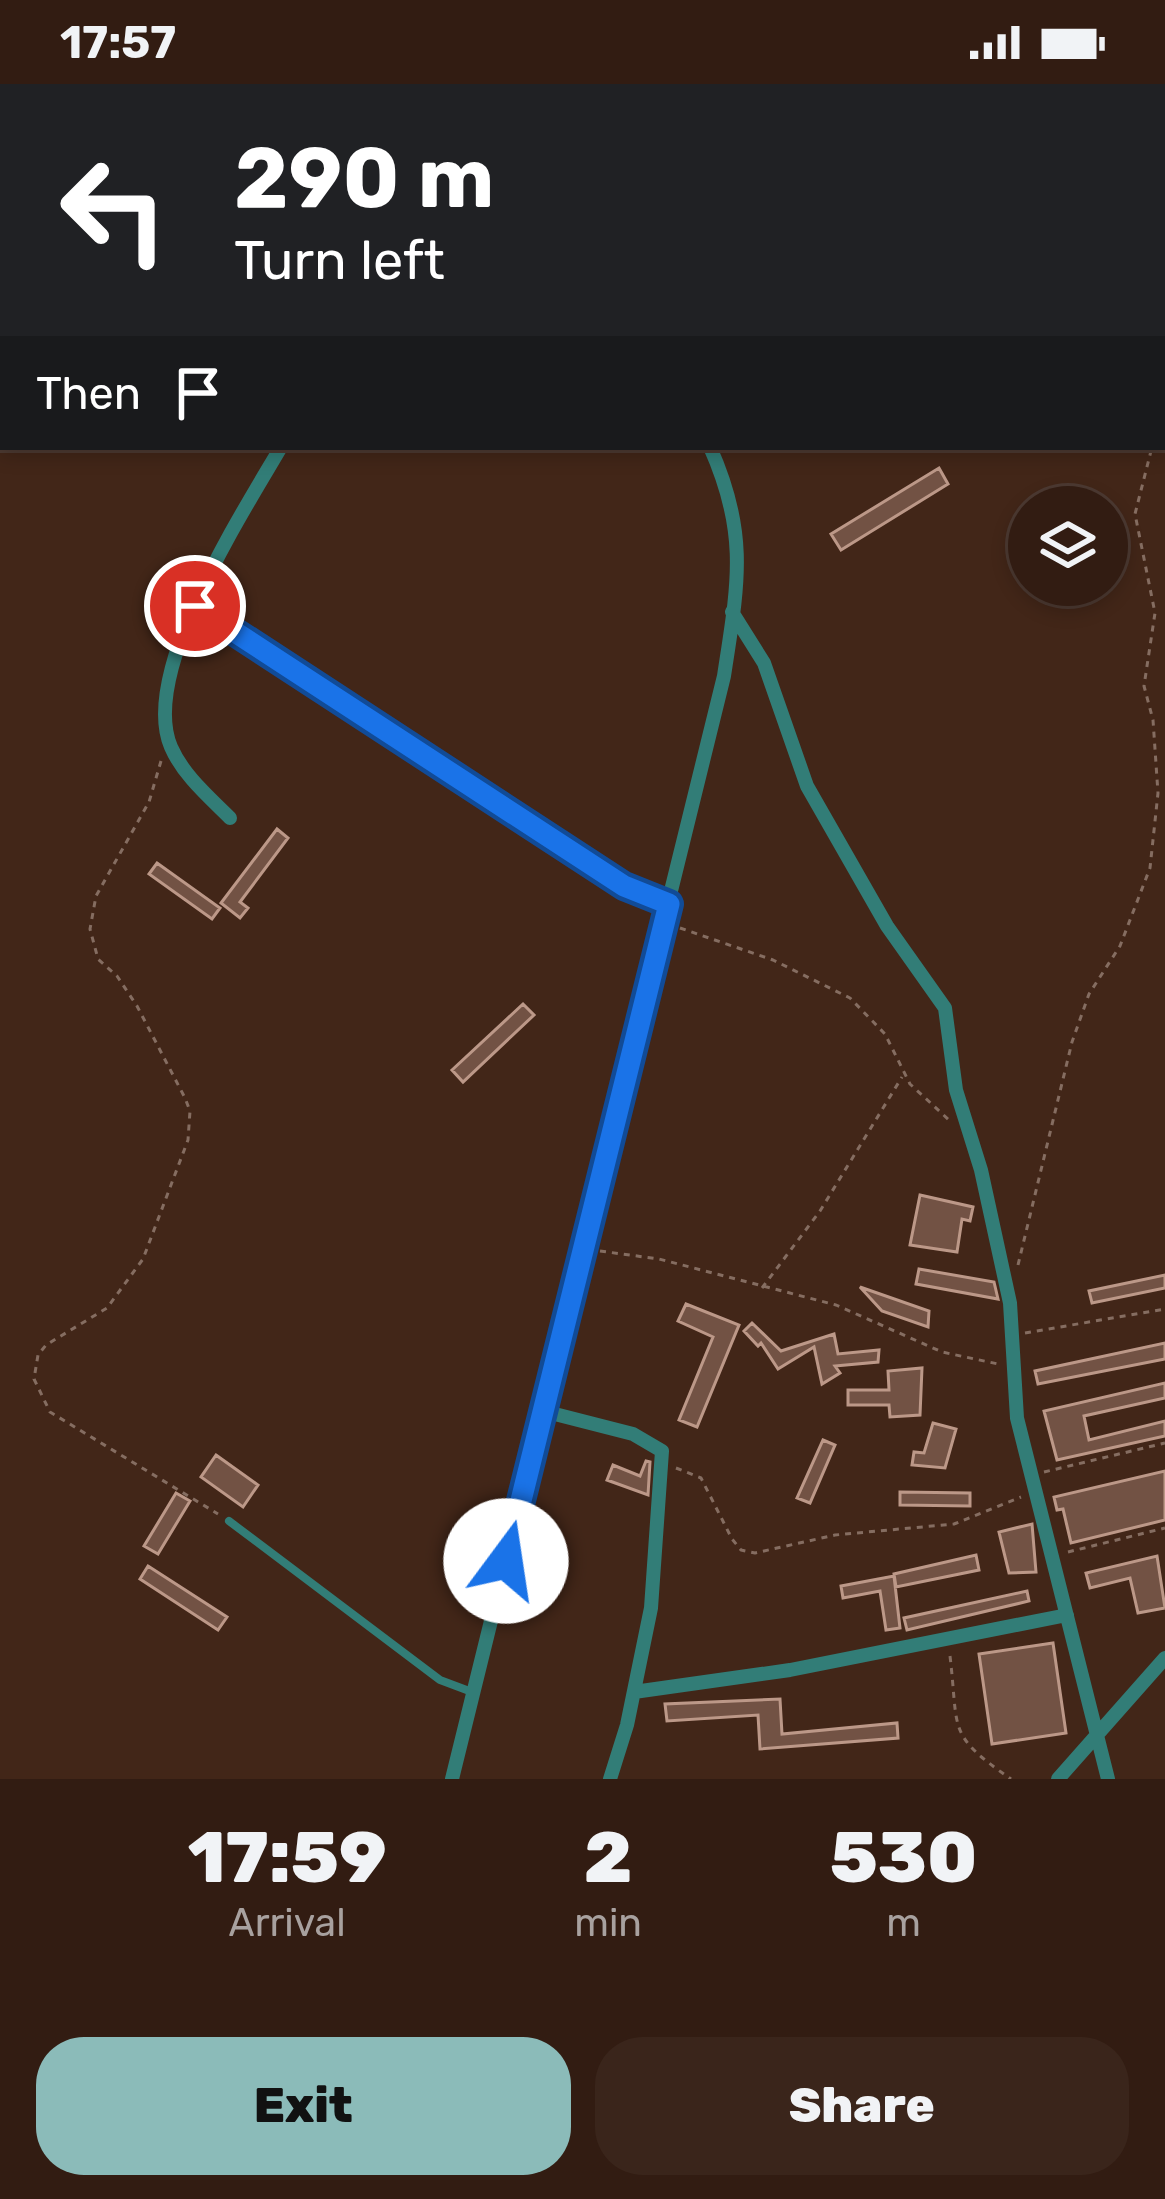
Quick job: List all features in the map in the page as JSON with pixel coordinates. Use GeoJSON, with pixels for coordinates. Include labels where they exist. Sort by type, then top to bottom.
{"type":"FeatureCollection","features":[{"type":"Feature","properties":{"kind":"street"},"geometry":{"type":"LineString","coordinates":[[230,818],[191,778],[170,746],[166,726],[172,660],[195,606],[279,450]]}},
{"type":"Feature","properties":{"kind":"street"},"geometry":{"type":"LineString","coordinates":[[452,1779],[724,676],[739,560],[737,523],[711,450]]}},
{"type":"Feature","properties":{"kind":"street"},"geometry":{"type":"LineString","coordinates":[[195,606],[624,886],[669,904]]}},
{"type":"Feature","properties":{"kind":"street"},"geometry":{"type":"LineString","coordinates":[[732,612],[764,663],[813,797],[887,926],[941,999],[952,1069],[1006,1281],[1012,1366],[1030,1475],[1108,1779]]}},
{"type":"Feature","properties":{"kind":"street"},"geometry":{"type":"LineString","coordinates":[[543,1411],[567,1413],[655,1442],[665,1465],[655,1526],[651,1608],[610,1779]]}},
{"type":"Feature","properties":{"kind":"street"},"geometry":{"type":"LineString","coordinates":[[634,1692],[790,1670],[1067,1615]]}},
{"type":"Feature","properties":{"kind":"street"},"geometry":{"type":"LineString","coordinates":[[1058,1779],[1165,1658]]}},
{"type":"Feature","properties":{"kind":"lane"},"geometry":{"type":"LineString","coordinates":[[230,1522],[440,1680],[472,1692]]}},
{"type":"Feature","properties":{"kind":"path"},"geometry":{"type":"LineString","coordinates":[[1016,1275],[1072,1042],[1089,994],[1120,946],[1150,868],[1158,793],[1153,720],[1144,686],[1155,613],[1135,514],[1151,450]]}},
{"type":"Feature","properties":{"kind":"path"},"geometry":{"type":"LineString","coordinates":[[166,726],[149,802],[96,896],[90,929],[98,959],[117,976],[137,1006],[185,1099],[190,1111],[188,1140],[143,1259],[107,1308],[46,1345],[38,1354],[34,1379],[50,1412],[230,1522]]}},
{"type":"Feature","properties":{"kind":"path"},"geometry":{"type":"LineString","coordinates":[[664,922],[773,960],[850,998],[885,1034],[903,1075],[970,1135]]}},
{"type":"Feature","properties":{"kind":"path"},"geometry":{"type":"LineString","coordinates":[[761,1288],[820,1211],[903,1075]]}},
{"type":"Feature","properties":{"kind":"path"},"geometry":{"type":"LineString","coordinates":[[581,1261],[614,1250],[836,1305],[965,1360],[1012,1366]]}},
{"type":"Feature","properties":{"kind":"path"},"geometry":{"type":"LineString","coordinates":[[1013,1335],[1165,1309]]}},
{"type":"Feature","properties":{"kind":"path"},"geometry":{"type":"LineString","coordinates":[[1030,1475],[1165,1443]]}},
{"type":"Feature","properties":{"kind":"path"},"geometry":{"type":"LineString","coordinates":[[665,1465],[701,1478],[732,1539],[741,1550],[754,1553],[820,1538],[954,1524],[1034,1492]]}},
{"type":"Feature","properties":{"kind":"path"},"geometry":{"type":"LineString","coordinates":[[1052,1556],[1165,1528]]}},
{"type":"Feature","properties":{"kind":"path"},"geometry":{"type":"LineString","coordinates":[[948,1638],[960,1737],[970,1751],[1011,1779]]}},
{"type":"Feature","properties":{"kind":"building"},"geometry":{"type":"Polygon","coordinates":[[[939,468],[948,484],[841,550],[831,534],[939,468]]]}},
{"type":"Feature","properties":{"kind":"building"},"geometry":{"type":"Polygon","coordinates":[[[277,829],[288,838],[240,902],[248,908],[240,918],[221,903],[277,829]]]}},
{"type":"Feature","properties":{"kind":"building"},"geometry":{"type":"Polygon","coordinates":[[[157,863],[220,908],[212,919],[149,874],[157,863]]]}},
{"type":"Feature","properties":{"kind":"building"},"geometry":{"type":"Polygon","coordinates":[[[523,1004],[534,1015],[463,1082],[452,1070],[523,1004]]]}},
{"type":"Feature","properties":{"kind":"building"},"geometry":{"type":"Polygon","coordinates":[[[920,1195],[973,1207],[970,1221],[962,1219],[957,1252],[910,1245],[920,1195]]]}},
{"type":"Feature","properties":{"kind":"building"},"geometry":{"type":"Polygon","coordinates":[[[919,1269],[994,1282],[998,1299],[916,1284],[919,1269]]]}},
{"type":"Feature","properties":{"kind":"building"},"geometry":{"type":"Polygon","coordinates":[[[1165,1275],[1165,1288],[1092,1303],[1089,1291],[1165,1275]]]}},
{"type":"Feature","properties":{"kind":"building"},"geometry":{"type":"Polygon","coordinates":[[[860,1287],[929,1311],[928,1327],[882,1311],[860,1287]]]}},
{"type":"Feature","properties":{"kind":"building"},"geometry":{"type":"Polygon","coordinates":[[[686,1304],[739,1325],[697,1427],[679,1420],[713,1337],[678,1321],[686,1304]]]}},
{"type":"Feature","properties":{"kind":"building"},"geometry":{"type":"Polygon","coordinates":[[[752,1323],[781,1351],[834,1334],[838,1354],[879,1350],[878,1362],[835,1366],[840,1373],[822,1384],[814,1347],[778,1369],[761,1343],[758,1346],[744,1331],[752,1323]]]}},
{"type":"Feature","properties":{"kind":"building"},"geometry":{"type":"Polygon","coordinates":[[[1165,1343],[1165,1359],[1038,1384],[1035,1371],[1165,1343]]]}},
{"type":"Feature","properties":{"kind":"building"},"geometry":{"type":"Polygon","coordinates":[[[922,1368],[920,1415],[890,1417],[889,1405],[848,1405],[848,1390],[889,1390],[888,1371],[922,1368]]]}},
{"type":"Feature","properties":{"kind":"building"},"geometry":{"type":"Polygon","coordinates":[[[1165,1383],[1165,1398],[1084,1416],[1089,1440],[1165,1421],[1165,1436],[1057,1460],[1044,1411],[1165,1383]]]}},
{"type":"Feature","properties":{"kind":"building"},"geometry":{"type":"Polygon","coordinates":[[[933,1423],[956,1429],[945,1468],[912,1465],[914,1452],[924,1453],[933,1423]]]}},
{"type":"Feature","properties":{"kind":"building"},"geometry":{"type":"Polygon","coordinates":[[[823,1440],[835,1445],[810,1503],[797,1498],[823,1440]]]}},
{"type":"Feature","properties":{"kind":"building"},"geometry":{"type":"Polygon","coordinates":[[[216,1455],[258,1485],[243,1507],[201,1477],[216,1455]]]}},
{"type":"Feature","properties":{"kind":"building"},"geometry":{"type":"Polygon","coordinates":[[[646,1461],[650,1462],[648,1495],[607,1480],[613,1465],[640,1476],[646,1461]]]}},
{"type":"Feature","properties":{"kind":"building"},"geometry":{"type":"Polygon","coordinates":[[[1165,1471],[1165,1520],[1071,1543],[1063,1509],[1057,1510],[1054,1497],[1165,1471]]]}},
{"type":"Feature","properties":{"kind":"building"},"geometry":{"type":"Polygon","coordinates":[[[900,1492],[970,1493],[970,1506],[900,1505],[900,1492]]]}},
{"type":"Feature","properties":{"kind":"building"},"geometry":{"type":"Polygon","coordinates":[[[176,1493],[190,1501],[158,1554],[144,1546],[176,1493]]]}},
{"type":"Feature","properties":{"kind":"building"},"geometry":{"type":"Polygon","coordinates":[[[1032,1524],[1036,1572],[1009,1573],[999,1532],[1032,1524]]]}},
{"type":"Feature","properties":{"kind":"building"},"geometry":{"type":"Polygon","coordinates":[[[976,1555],[979,1570],[896,1587],[894,1574],[976,1555]]]}},
{"type":"Feature","properties":{"kind":"building"},"geometry":{"type":"Polygon","coordinates":[[[1157,1556],[1165,1608],[1138,1613],[1130,1578],[1090,1588],[1086,1573],[1157,1556]]]}},
{"type":"Feature","properties":{"kind":"building"},"geometry":{"type":"Polygon","coordinates":[[[148,1566],[227,1617],[218,1630],[140,1579],[148,1566]]]}},
{"type":"Feature","properties":{"kind":"building"},"geometry":{"type":"Polygon","coordinates":[[[894,1576],[900,1628],[886,1630],[880,1591],[843,1598],[841,1586],[894,1576]]]}},
{"type":"Feature","properties":{"kind":"building"},"geometry":{"type":"Polygon","coordinates":[[[1027,1591],[1029,1601],[907,1630],[904,1618],[1027,1591]]]}},
{"type":"Feature","properties":{"kind":"building"},"geometry":{"type":"Polygon","coordinates":[[[1053,1643],[1066,1733],[992,1744],[979,1654],[1053,1643]]]}},
{"type":"Feature","properties":{"kind":"building"},"geometry":{"type":"Polygon","coordinates":[[[780,1699],[782,1734],[897,1723],[898,1738],[760,1749],[758,1715],[667,1721],[665,1704],[780,1699]]]}},
{"type":"Feature","properties":{"kind":"route"},"geometry":{"type":"LineString","coordinates":[[195,606],[624,886],[669,904],[506,1561]]}}]}
